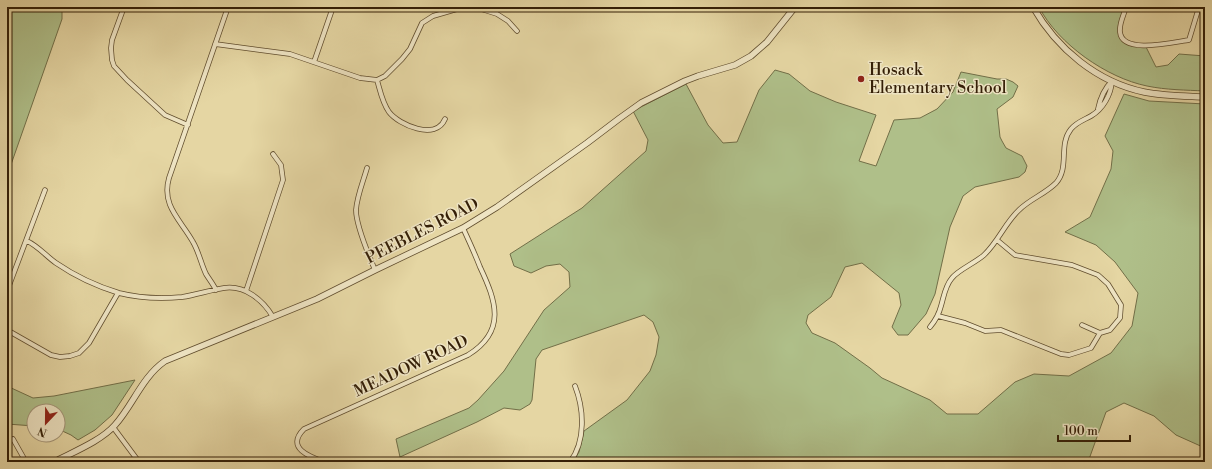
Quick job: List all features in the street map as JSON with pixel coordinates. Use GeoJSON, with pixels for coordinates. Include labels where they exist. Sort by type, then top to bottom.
{"type":"FeatureCollection","features":[{"type":"Feature","properties":{"kind":"street"},"geometry":{"type":"LineString","coordinates":[[124,7],[112,40],[111,48],[114,66],[127,80],[166,115],[188,125]]}},
{"type":"Feature","properties":{"kind":"street"},"geometry":{"type":"LineString","coordinates":[[216,290],[207,275],[194,244],[172,210],[167,196],[167,184],[228,7]]}},
{"type":"Feature","properties":{"kind":"street"},"geometry":{"type":"LineString","coordinates":[[314,62],[334,7]]}},
{"type":"Feature","properties":{"kind":"street"},"geometry":{"type":"LineString","coordinates":[[444,7],[445,12]]}},
{"type":"Feature","properties":{"kind":"street","name":"PEEBLES ROAD"},"geometry":{"type":"LineString","coordinates":[[54,462],[95,440],[113,427],[125,413],[147,378],[160,365],[171,358],[317,299],[463,228],[497,207],[588,143],[641,103],[698,76],[735,65],[751,56],[767,42],[795,7]]}},
{"type":"Feature","properties":{"kind":"street"},"geometry":{"type":"LineString","coordinates":[[1034,7],[1045,25],[1065,49],[1087,66],[1112,81],[1144,92],[1205,97]]}},
{"type":"Feature","properties":{"kind":"street"},"geometry":{"type":"LineString","coordinates":[[1126,7],[1120,27],[1120,33],[1123,39],[1134,45],[1189,40],[1199,7]]}},
{"type":"Feature","properties":{"kind":"street"},"geometry":{"type":"LineString","coordinates":[[215,44],[283,52],[360,78],[376,80],[390,72],[408,52],[422,23],[428,18],[445,12],[470,8],[485,10],[503,17],[518,31]]}},
{"type":"Feature","properties":{"kind":"street"},"geometry":{"type":"LineString","coordinates":[[376,80],[386,107],[393,117],[403,124],[419,129],[431,129],[441,125],[445,119]]}},
{"type":"Feature","properties":{"kind":"street"},"geometry":{"type":"LineString","coordinates":[[930,327],[938,316],[945,289],[950,279],[984,255],[1020,209],[1030,200],[1050,188],[1060,178],[1064,162],[1064,146],[1066,136],[1077,124],[1091,116],[1098,109],[1106,87],[1112,81]]}},
{"type":"Feature","properties":{"kind":"street"},"geometry":{"type":"LineString","coordinates":[[246,291],[283,180],[281,165],[273,154]]}},
{"type":"Feature","properties":{"kind":"street"},"geometry":{"type":"LineString","coordinates":[[367,168],[359,195],[356,212],[361,232],[375,270]]}},
{"type":"Feature","properties":{"kind":"street"},"geometry":{"type":"LineString","coordinates":[[7,292],[45,190]]}},
{"type":"Feature","properties":{"kind":"street","name":"MEADOW ROAD"},"geometry":{"type":"LineString","coordinates":[[325,462],[308,456],[300,450],[298,441],[300,434],[304,429],[468,355],[478,348],[487,338],[494,322],[495,305],[489,286],[463,228]]}},
{"type":"Feature","properties":{"kind":"street"},"geometry":{"type":"LineString","coordinates":[[997,240],[1015,255],[1072,265],[1098,275],[1108,284],[1121,305],[1120,318],[1110,330],[1100,333],[1082,325]]}},
{"type":"Feature","properties":{"kind":"street"},"geometry":{"type":"LineString","coordinates":[[27,241],[73,274],[118,293],[145,297],[168,298],[195,295],[231,288],[246,291],[261,302],[273,317]]}},
{"type":"Feature","properties":{"kind":"street"},"geometry":{"type":"LineString","coordinates":[[7,330],[51,355],[60,358],[70,356],[78,353],[89,343],[118,293]]}},
{"type":"Feature","properties":{"kind":"street"},"geometry":{"type":"LineString","coordinates":[[938,316],[965,323],[985,331],[1002,330],[1061,354],[1069,355],[1091,348],[1100,333]]}},
{"type":"Feature","properties":{"kind":"street"},"geometry":{"type":"LineString","coordinates":[[570,462],[578,445],[582,414],[575,386]]}},
{"type":"Feature","properties":{"kind":"street"},"geometry":{"type":"LineString","coordinates":[[113,427],[139,462]]}},
{"type":"Feature","properties":{"kind":"street"},"geometry":{"type":"LineString","coordinates":[[13,439],[26,462]]}},
{"type":"Feature","properties":{"kind":"green space"},"geometry":{"type":"Polygon","coordinates":[[[7,7],[62,7],[62,19],[7,176],[7,7]]]}},
{"type":"Feature","properties":{"kind":"green space"},"geometry":{"type":"Polygon","coordinates":[[[1039,7],[1126,7],[1120,27],[1125,41],[1145,45],[1156,67],[1168,65],[1179,54],[1205,56],[1205,91],[1176,90],[1147,86],[1132,82],[1100,67],[1071,46],[1058,34],[1047,21],[1039,7]]]}},
{"type":"Feature","properties":{"kind":"green space"},"geometry":{"type":"Polygon","coordinates":[[[775,70],[789,74],[810,91],[836,102],[876,115],[859,161],[876,166],[894,120],[920,118],[937,109],[953,92],[961,72],[997,79],[1006,79],[1018,86],[1013,97],[997,109],[1000,137],[1006,148],[1022,156],[1027,166],[1025,172],[1019,177],[975,187],[963,196],[950,227],[935,294],[926,314],[908,335],[898,335],[892,327],[901,305],[899,293],[862,263],[845,267],[831,297],[808,315],[806,323],[812,333],[835,343],[882,378],[930,400],[947,414],[978,414],[1015,382],[1034,374],[1069,376],[1111,353],[1132,326],[1138,293],[1115,262],[1096,245],[1065,232],[1090,217],[1111,169],[1113,151],[1105,136],[1124,94],[1149,101],[1205,104],[1205,448],[1176,435],[1154,416],[1124,403],[1106,412],[1088,462],[573,462],[579,452],[584,431],[627,400],[650,371],[656,355],[659,337],[653,322],[644,315],[542,350],[536,359],[532,400],[530,404],[520,410],[504,408],[400,457],[396,439],[469,408],[504,371],[544,310],[570,287],[569,272],[560,264],[546,266],[531,273],[514,266],[510,254],[582,208],[646,151],[648,140],[633,111],[686,84],[708,125],[723,143],[737,142],[759,90],[775,70]]]}},
{"type":"Feature","properties":{"kind":"green space"},"geometry":{"type":"Polygon","coordinates":[[[135,380],[112,415],[95,430],[78,440],[66,433],[66,403],[26,403],[26,425],[7,424],[7,386],[33,398],[54,396],[135,380]]]}},
{"type":"Feature","properties":{"kind":"place","name":"Hosack Elementary School"},"geometry":{"type":"Point","coordinates":[861,79]}}]}
